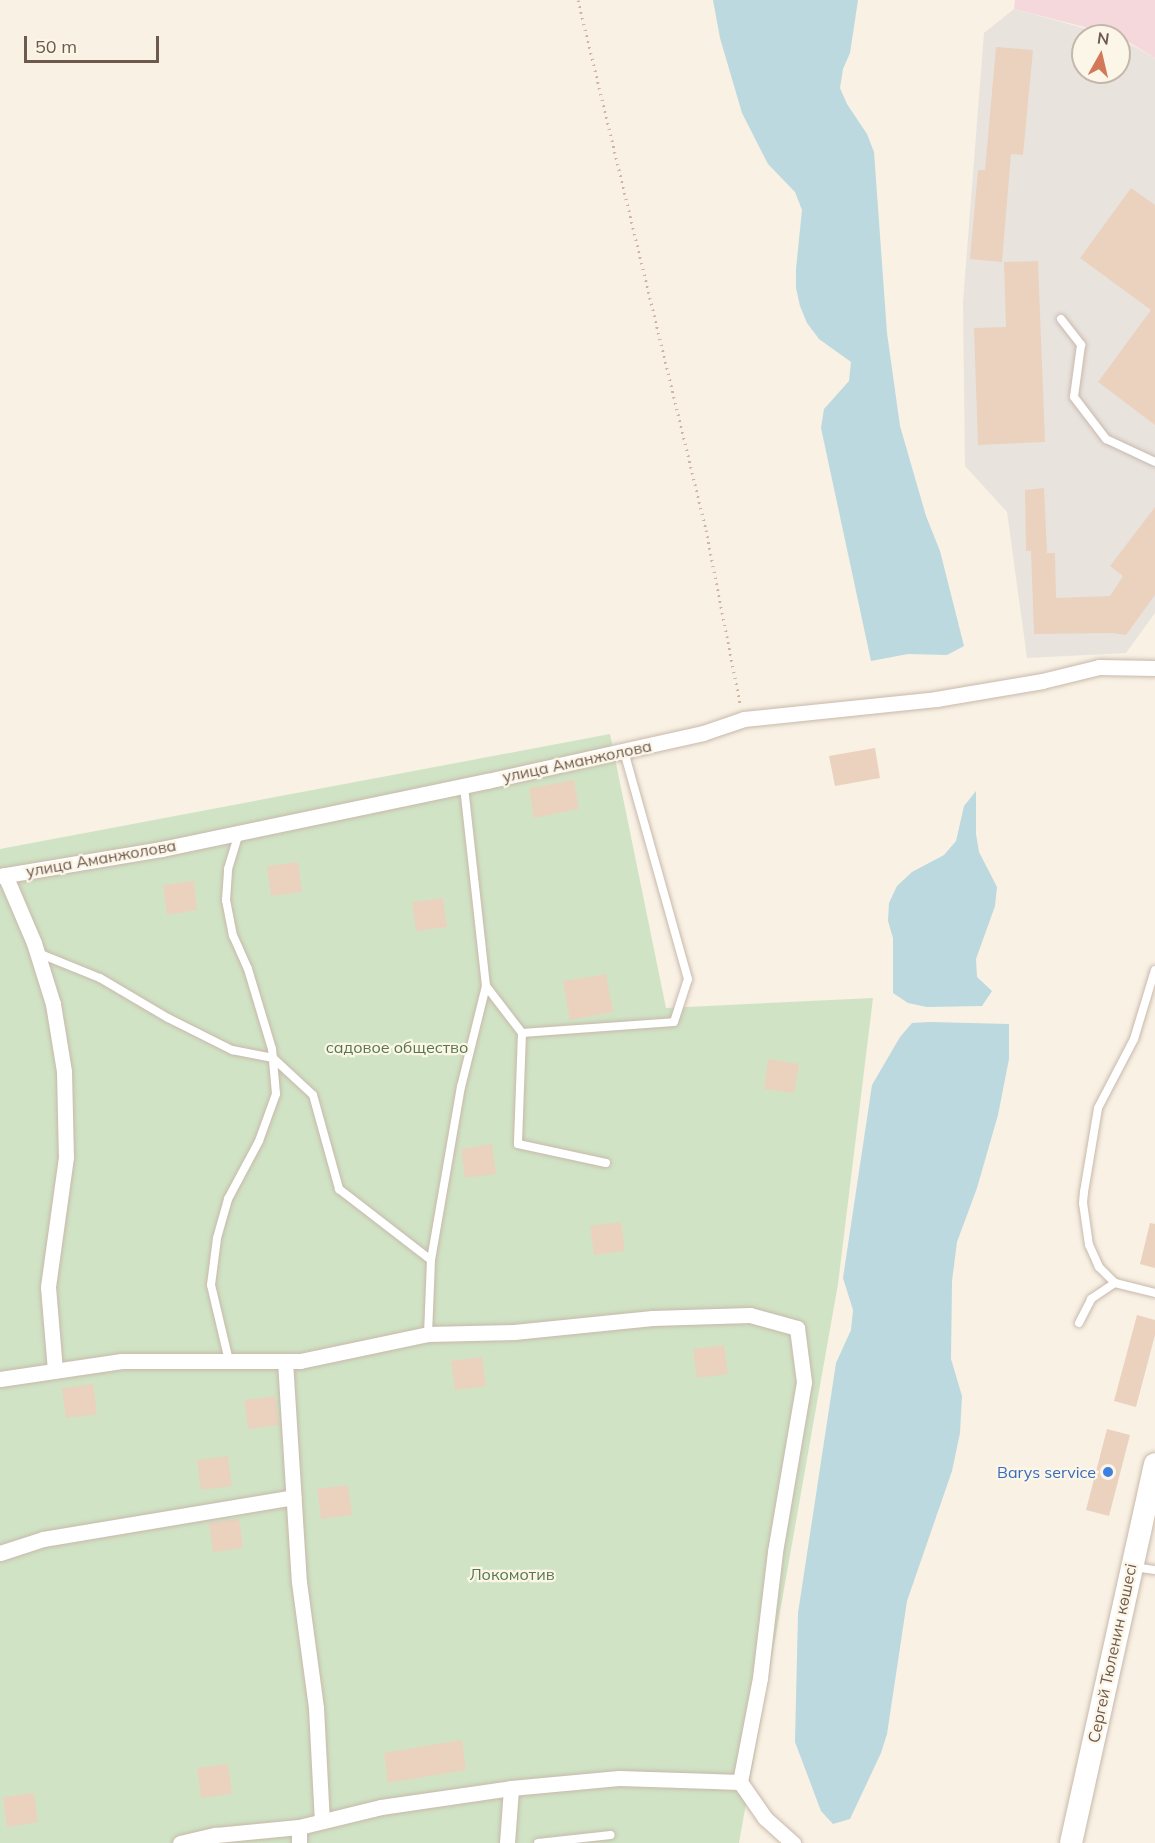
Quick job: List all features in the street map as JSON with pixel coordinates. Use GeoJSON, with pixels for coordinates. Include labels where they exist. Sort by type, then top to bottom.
{"type":"FeatureCollection","features":[{"type":"Feature","properties":{"kind":"main road","name":"Сергей Тюленин көшесі"},"geometry":{"type":"LineString","coordinates":[[1071,1843],[1155,1464]]}},
{"type":"Feature","properties":{"kind":"street","name":"улица Аманжолова"},"geometry":{"type":"LineString","coordinates":[[2,875],[239,833],[464,786],[703,734],[744,719],[936,699],[1042,681],[1099,667],[1155,668]]}},
{"type":"Feature","properties":{"kind":"street"},"geometry":{"type":"LineString","coordinates":[[2,875],[37,953],[53,1004],[64,1071],[66,1157],[48,1287],[54,1371]]}},
{"type":"Feature","properties":{"kind":"street"},"geometry":{"type":"LineString","coordinates":[[0,1379],[122,1361],[300,1361],[428,1334],[514,1332],[652,1318],[750,1316],[798,1328],[804,1382],[775,1552],[760,1678],[740,1782],[765,1818],[793,1843]]}},
{"type":"Feature","properties":{"kind":"street"},"geometry":{"type":"LineString","coordinates":[[285,1361],[299,1581],[316,1708],[322,1821]]}},
{"type":"Feature","properties":{"kind":"street"},"geometry":{"type":"LineString","coordinates":[[0,1553],[43,1539],[294,1497]]}},
{"type":"Feature","properties":{"kind":"street"},"geometry":{"type":"LineString","coordinates":[[180,1843],[216,1835],[299,1827],[381,1808],[510,1788],[619,1778],[740,1782]]}},
{"type":"Feature","properties":{"kind":"street"},"geometry":{"type":"LineString","coordinates":[[507,1843],[510,1788]]}},
{"type":"Feature","properties":{"kind":"street"},"geometry":{"type":"LineString","coordinates":[[299,1827],[299,1843]]}},
{"type":"Feature","properties":{"kind":"lane"},"geometry":{"type":"LineString","coordinates":[[1061,319],[1081,345],[1074,397],[1106,439],[1155,462]]}},
{"type":"Feature","properties":{"kind":"lane"},"geometry":{"type":"LineString","coordinates":[[522,1033],[674,1022],[688,979],[624,751]]}},
{"type":"Feature","properties":{"kind":"lane"},"geometry":{"type":"LineString","coordinates":[[428,1334],[431,1260],[461,1087],[486,986],[464,786]]}},
{"type":"Feature","properties":{"kind":"lane"},"geometry":{"type":"LineString","coordinates":[[229,1361],[211,1285],[217,1238],[228,1198],[259,1141],[276,1094],[273,1058],[248,969],[233,936],[226,900],[228,869],[239,833]]}},
{"type":"Feature","properties":{"kind":"lane"},"geometry":{"type":"LineString","coordinates":[[37,953],[100,978],[168,1018],[232,1050],[273,1058],[313,1095],[339,1189],[431,1260]]}},
{"type":"Feature","properties":{"kind":"lane"},"geometry":{"type":"LineString","coordinates":[[1155,970],[1134,1039],[1098,1108],[1083,1203],[1089,1245],[1099,1267],[1115,1284],[1155,1293]]}},
{"type":"Feature","properties":{"kind":"lane"},"geometry":{"type":"LineString","coordinates":[[486,986],[522,1033],[519,1144],[606,1163]]}},
{"type":"Feature","properties":{"kind":"lane"},"geometry":{"type":"LineString","coordinates":[[1079,1323],[1091,1299],[1115,1284]]}},
{"type":"Feature","properties":{"kind":"lane"},"geometry":{"type":"LineString","coordinates":[[1131,1566],[1155,1570]]}},
{"type":"Feature","properties":{"kind":"lane"},"geometry":{"type":"LineString","coordinates":[[538,1843],[611,1835]]}},
{"type":"Feature","properties":{"kind":"path"},"geometry":{"type":"LineString","coordinates":[[578,0],[706,530],[725,637],[744,719]]}},
{"type":"Feature","properties":{"kind":"shaded area"},"geometry":{"type":"Polygon","coordinates":[[[1015,0],[1155,0],[1155,58],[1131,43],[1131,24],[1072,24],[1014,9],[1015,0]]]}},
{"type":"Feature","properties":{"kind":"shaded area"},"geometry":{"type":"Polygon","coordinates":[[[1014,9],[1071,25],[1071,84],[1131,84],[1131,45],[1155,58],[1155,613],[1126,653],[1027,658],[1007,512],[965,466],[963,302],[984,33],[1014,9]]]}},
{"type":"Feature","properties":{"kind":"green space"},"geometry":{"type":"Polygon","coordinates":[[[610,734],[666,1008],[873,998],[838,1284],[739,1843],[0,1843],[0,849],[610,734]]]}},
{"type":"Feature","properties":{"kind":"water"},"geometry":{"type":"Polygon","coordinates":[[[713,0],[858,0],[850,53],[843,69],[840,88],[847,104],[867,134],[874,152],[887,333],[900,426],[926,516],[940,551],[964,646],[947,655],[908,654],[871,661],[821,428],[824,409],[849,381],[851,362],[819,339],[807,323],[800,306],[796,288],[796,269],[802,210],[795,192],[768,164],[742,113],[720,38],[713,0]]]}},
{"type":"Feature","properties":{"kind":"water"},"geometry":{"type":"Polygon","coordinates":[[[976,791],[976,834],[979,852],[997,887],[995,906],[976,959],[977,977],[992,991],[982,1006],[927,1007],[908,1003],[893,993],[893,938],[888,921],[889,903],[897,886],[912,872],[944,855],[956,841],[964,806],[976,791]]]}},
{"type":"Feature","properties":{"kind":"water"},"geometry":{"type":"Polygon","coordinates":[[[912,1023],[1009,1024],[1009,1059],[998,1115],[977,1188],[957,1242],[952,1281],[951,1359],[962,1396],[960,1433],[952,1471],[907,1601],[887,1734],[881,1753],[850,1819],[833,1824],[821,1811],[795,1742],[798,1613],[836,1363],[851,1330],[853,1310],[843,1278],[872,1085],[900,1037],[912,1023]]]}},
{"type":"Feature","properties":{"kind":"building"},"geometry":{"type":"Polygon","coordinates":[[[996,47],[1033,50],[1023,155],[1011,154],[1002,262],[970,259],[978,170],[985,170],[996,47]]]}},
{"type":"Feature","properties":{"kind":"building"},"geometry":{"type":"Polygon","coordinates":[[[1131,188],[1155,205],[1155,425],[1098,382],[1151,310],[1080,258],[1131,188]]]}},
{"type":"Feature","properties":{"kind":"building"},"geometry":{"type":"Polygon","coordinates":[[[1038,261],[1045,442],[978,445],[974,328],[1006,327],[1004,262],[1038,261]]]}},
{"type":"Feature","properties":{"kind":"building"},"geometry":{"type":"Polygon","coordinates":[[[1044,488],[1047,553],[1055,553],[1056,598],[1110,596],[1123,576],[1110,566],[1155,507],[1155,595],[1126,635],[1112,633],[1034,634],[1031,551],[1026,551],[1025,490],[1044,488]]]}},
{"type":"Feature","properties":{"kind":"building"},"geometry":{"type":"Polygon","coordinates":[[[875,748],[880,778],[835,786],[829,756],[875,748]]]}},
{"type":"Feature","properties":{"kind":"building"},"geometry":{"type":"Polygon","coordinates":[[[574,780],[579,809],[534,818],[529,788],[574,780]]]}},
{"type":"Feature","properties":{"kind":"building"},"geometry":{"type":"Polygon","coordinates":[[[298,862],[302,892],[271,896],[267,866],[298,862]]]}},
{"type":"Feature","properties":{"kind":"building"},"geometry":{"type":"Polygon","coordinates":[[[194,881],[197,910],[167,915],[163,885],[194,881]]]}},
{"type":"Feature","properties":{"kind":"building"},"geometry":{"type":"Polygon","coordinates":[[[443,898],[447,927],[416,931],[412,902],[443,898]]]}},
{"type":"Feature","properties":{"kind":"building"},"geometry":{"type":"Polygon","coordinates":[[[606,974],[613,1012],[570,1020],[563,981],[606,974]]]}},
{"type":"Feature","properties":{"kind":"building"},"geometry":{"type":"Polygon","coordinates":[[[768,1059],[799,1064],[794,1093],[764,1089],[768,1059]]]}},
{"type":"Feature","properties":{"kind":"building"},"geometry":{"type":"Polygon","coordinates":[[[492,1144],[496,1174],[465,1178],[461,1149],[492,1144]]]}},
{"type":"Feature","properties":{"kind":"building"},"geometry":{"type":"Polygon","coordinates":[[[621,1222],[625,1251],[594,1255],[590,1226],[621,1222]]]}},
{"type":"Feature","properties":{"kind":"building"},"geometry":{"type":"Polygon","coordinates":[[[1150,1223],[1155,1224],[1155,1268],[1140,1264],[1150,1223]]]}},
{"type":"Feature","properties":{"kind":"building"},"geometry":{"type":"Polygon","coordinates":[[[1137,1315],[1155,1320],[1155,1335],[1136,1407],[1114,1401],[1137,1315]]]}},
{"type":"Feature","properties":{"kind":"building"},"geometry":{"type":"Polygon","coordinates":[[[724,1345],[728,1374],[697,1378],[693,1349],[724,1345]]]}},
{"type":"Feature","properties":{"kind":"building"},"geometry":{"type":"Polygon","coordinates":[[[482,1357],[486,1386],[455,1390],[451,1361],[482,1357]]]}},
{"type":"Feature","properties":{"kind":"building"},"geometry":{"type":"Polygon","coordinates":[[[93,1384],[97,1414],[66,1418],[62,1388],[93,1384]]]}},
{"type":"Feature","properties":{"kind":"building"},"geometry":{"type":"Polygon","coordinates":[[[275,1396],[279,1425],[248,1429],[244,1400],[275,1396]]]}},
{"type":"Feature","properties":{"kind":"building","name":"Barys service"},"geometry":{"type":"Polygon","coordinates":[[[1107,1429],[1130,1435],[1109,1516],[1086,1510],[1107,1429]]]}},
{"type":"Feature","properties":{"kind":"building"},"geometry":{"type":"Polygon","coordinates":[[[228,1456],[232,1486],[201,1490],[197,1460],[228,1456]]]}},
{"type":"Feature","properties":{"kind":"building"},"geometry":{"type":"Polygon","coordinates":[[[348,1485],[352,1515],[321,1519],[317,1489],[348,1485]]]}},
{"type":"Feature","properties":{"kind":"building"},"geometry":{"type":"Polygon","coordinates":[[[239,1519],[243,1548],[213,1552],[209,1523],[239,1519]]]}},
{"type":"Feature","properties":{"kind":"building"},"geometry":{"type":"Polygon","coordinates":[[[462,1740],[466,1770],[388,1783],[384,1753],[462,1740]]]}},
{"type":"Feature","properties":{"kind":"building"},"geometry":{"type":"Polygon","coordinates":[[[228,1764],[232,1794],[201,1798],[197,1768],[228,1764]]]}},
{"type":"Feature","properties":{"kind":"building"},"geometry":{"type":"Polygon","coordinates":[[[34,1793],[38,1822],[7,1827],[3,1797],[34,1793]]]}},
{"type":"Feature","properties":{"kind":"place","name":"Barys service"},"geometry":{"type":"Point","coordinates":[1108,1472]}},
{"type":"Feature","properties":{"kind":"park label","name":"садовое общество"},"geometry":{"type":"Point","coordinates":[397,1047]}},
{"type":"Feature","properties":{"kind":"park label","name":"Локомотив"},"geometry":{"type":"Point","coordinates":[512,1574]}}]}
